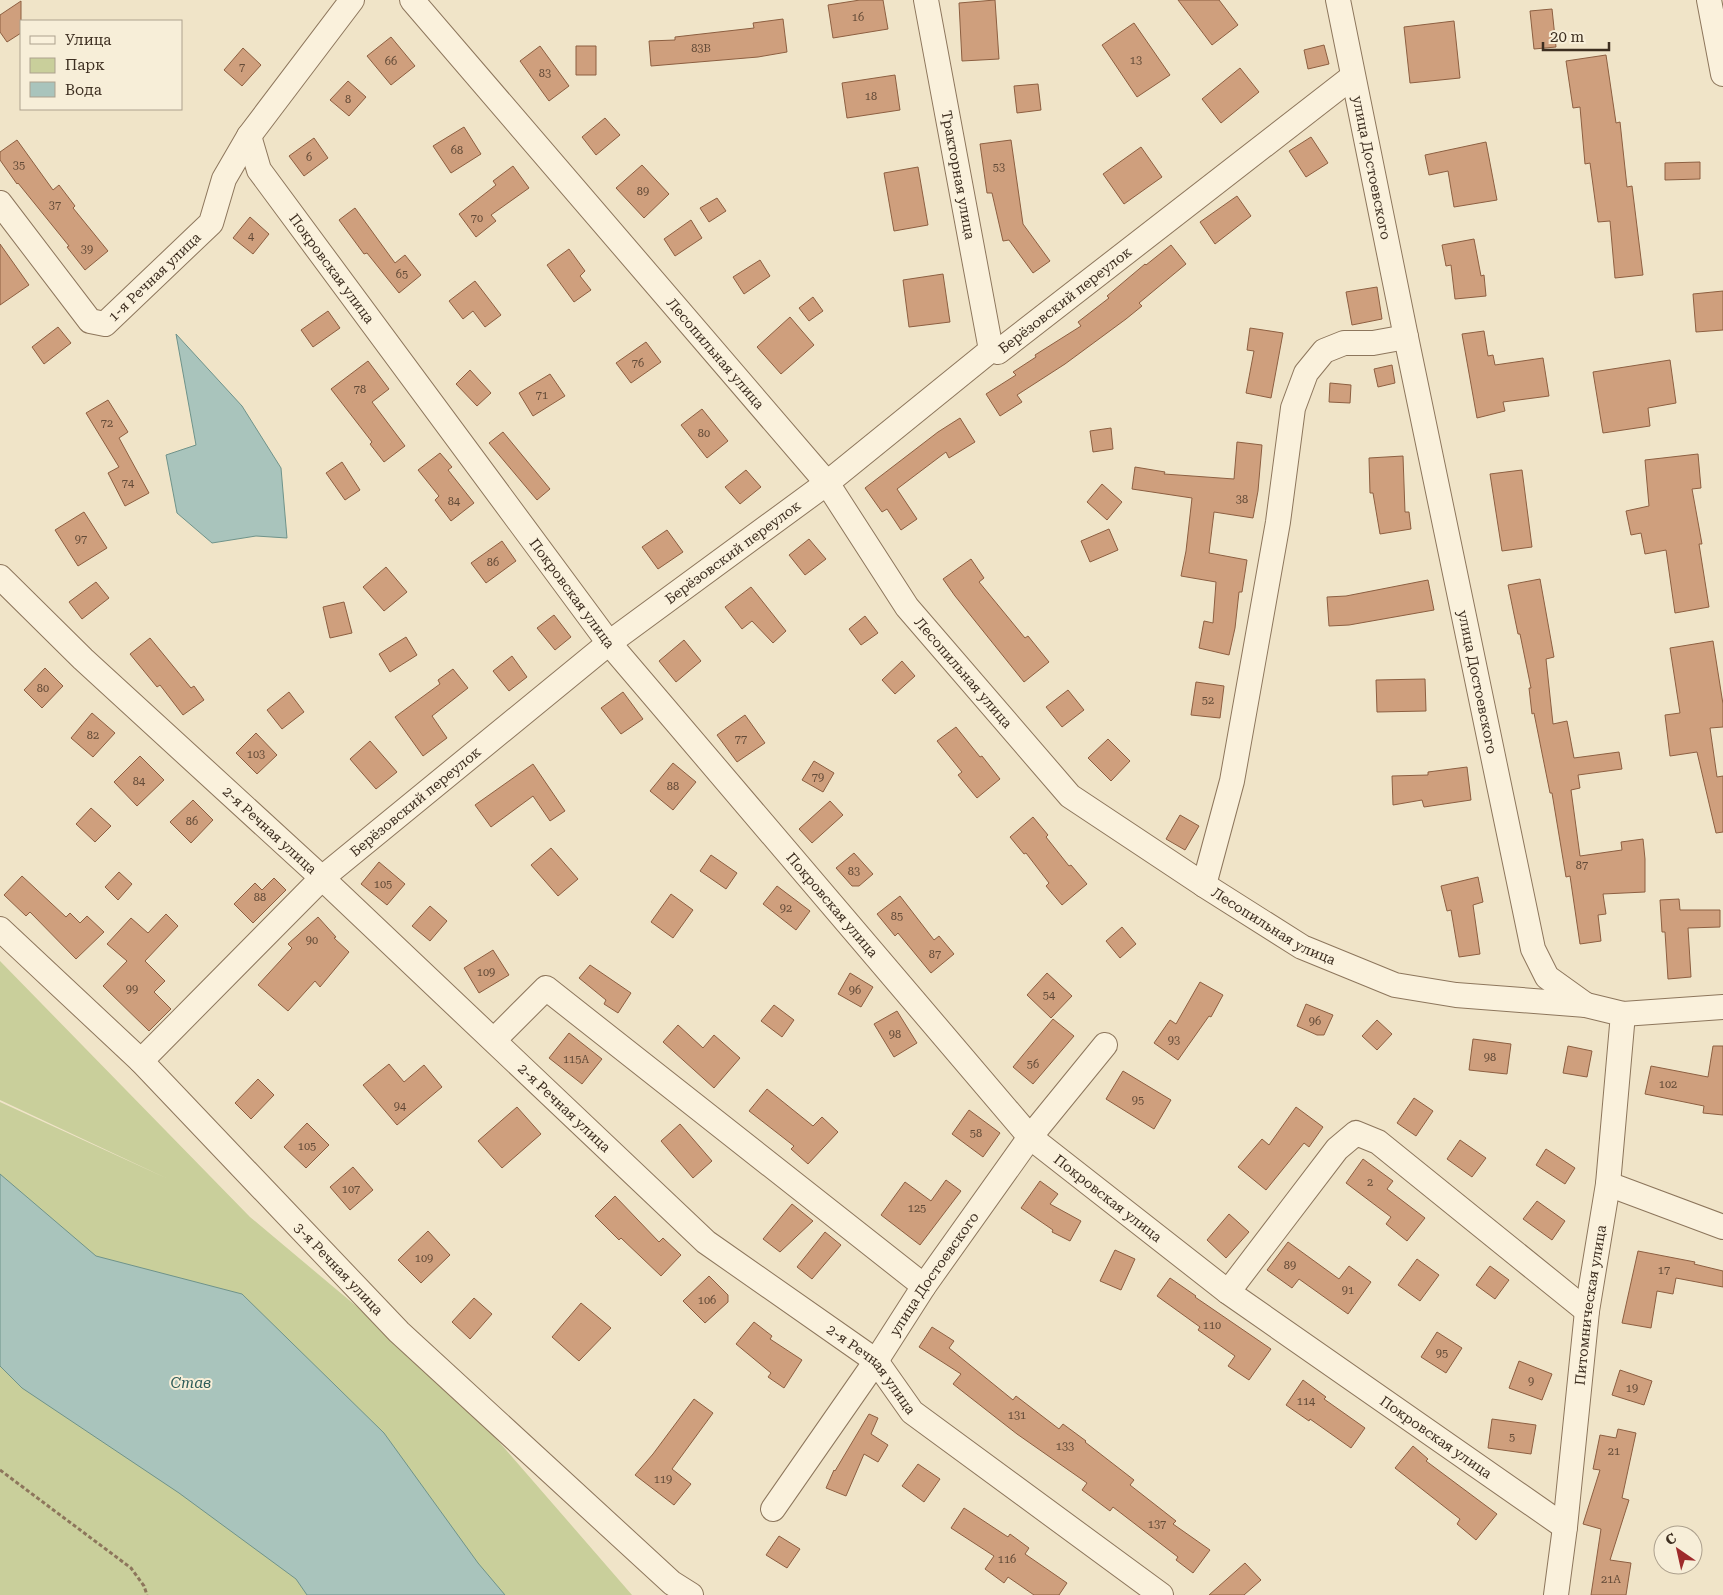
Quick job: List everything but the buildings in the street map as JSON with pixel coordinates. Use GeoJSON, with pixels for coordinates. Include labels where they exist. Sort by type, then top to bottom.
{"type":"FeatureCollection","features":[{"type":"Feature","properties":{"kind":"street"},"geometry":{"type":"LineString","coordinates":[[249,136],[352,0]]}},
{"type":"Feature","properties":{"kind":"street","name":"Лесопильная улица"},"geometry":{"type":"LineString","coordinates":[[412,0],[826,484],[907,607],[1070,796],[1302,947],[1395,985],[1456,995],[1586,1005],[1623,1014],[1723,1007]]}},
{"type":"Feature","properties":{"kind":"street","name":"Тракторная улица"},"geometry":{"type":"LineString","coordinates":[[926,0],[991,350]]}},
{"type":"Feature","properties":{"kind":"street","name":"улица Достоевского"},"geometry":{"type":"LineString","coordinates":[[1338,0],[1352,77],[1533,949],[1547,977],[1586,1005]]}},
{"type":"Feature","properties":{"kind":"street"},"geometry":{"type":"LineString","coordinates":[[1709,0],[1723,74]]}},
{"type":"Feature","properties":{"kind":"street","name":"Берёзовский переулок"},"geometry":{"type":"LineString","coordinates":[[141,1061],[322,878],[609,643],[826,484],[991,350],[998,352],[1352,77]]}},
{"type":"Feature","properties":{"kind":"street","name":"1-я Речная улица"},"geometry":{"type":"LineString","coordinates":[[0,203],[90,321],[105,324],[210,223],[224,179],[249,136]]}},
{"type":"Feature","properties":{"kind":"street","name":"Покровская улица"},"geometry":{"type":"LineString","coordinates":[[249,136],[259,170],[609,643],[1030,1136],[1228,1292],[1565,1527]]}},
{"type":"Feature","properties":{"kind":"street"},"geometry":{"type":"LineString","coordinates":[[1204,885],[1232,781],[1278,522],[1293,408],[1306,373],[1324,350],[1344,343],[1373,343],[1406,337]]}},
{"type":"Feature","properties":{"kind":"street","name":"2-я Речная улица"},"geometry":{"type":"LineString","coordinates":[[0,577],[83,659],[322,878],[706,1242],[876,1361],[912,1412],[1161,1595]]}},
{"type":"Feature","properties":{"kind":"street","name":"3-я Речная улица"},"geometry":{"type":"LineString","coordinates":[[0,930],[141,1061],[399,1332],[672,1584],[691,1595]]}},
{"type":"Feature","properties":{"kind":"street"},"geometry":{"type":"LineString","coordinates":[[494,1040],[546,988],[924,1286]]}},
{"type":"Feature","properties":{"kind":"street","name":"Питомническая улица"},"geometry":{"type":"LineString","coordinates":[[1556,1595],[1565,1527],[1587,1311],[1608,1184],[1623,1014]]}},
{"type":"Feature","properties":{"kind":"street","name":"улица Достоевского"},"geometry":{"type":"LineString","coordinates":[[773,1509],[876,1361],[924,1286],[1030,1136],[1105,1045]]}},
{"type":"Feature","properties":{"kind":"street"},"geometry":{"type":"LineString","coordinates":[[1228,1292],[1337,1149],[1356,1134],[1378,1142],[1587,1311]]}},
{"type":"Feature","properties":{"kind":"street"},"geometry":{"type":"LineString","coordinates":[[1608,1184],[1723,1227]]}},
{"type":"Feature","properties":{"kind":"path"},"geometry":{"type":"LineString","coordinates":[[0,1470],[131,1568],[144,1586],[146,1595]]}},
{"type":"Feature","properties":{"kind":"green space"},"geometry":{"type":"Polygon","coordinates":[[[0,961],[250,1217],[448,1383],[632,1595],[0,1595],[0,1102],[166,1178],[0,1100],[0,961]]]}},
{"type":"Feature","properties":{"kind":"water"},"geometry":{"type":"Polygon","coordinates":[[[176,334],[242,406],[281,468],[287,538],[256,536],[212,543],[177,513],[166,455],[196,445],[176,334]]]}},
{"type":"Feature","properties":{"kind":"water","name":"Став"},"geometry":{"type":"Polygon","coordinates":[[[0,1174],[96,1256],[242,1294],[384,1433],[478,1563],[505,1595],[307,1595],[296,1579],[179,1493],[22,1388],[0,1366],[0,1174]]]}}]}
